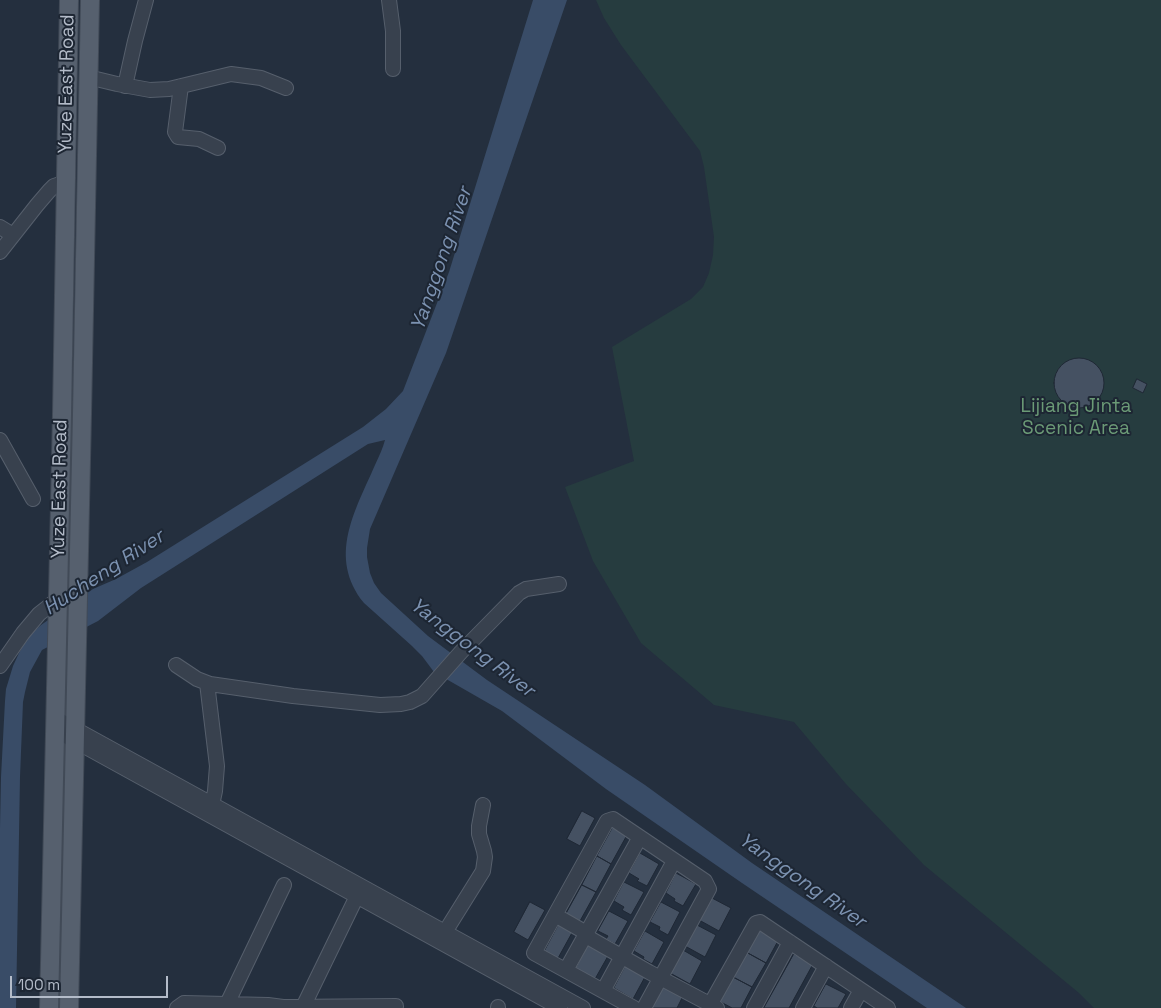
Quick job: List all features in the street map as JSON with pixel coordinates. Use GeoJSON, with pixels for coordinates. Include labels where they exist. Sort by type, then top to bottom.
{"type":"FeatureCollection","features":[{"type":"Feature","properties":{"kind":"main road","name":"Yuze East Road"},"geometry":{"type":"LineString","coordinates":[[49,1008],[69,0]]}},
{"type":"Feature","properties":{"kind":"main road","name":"Yuze East Road"},"geometry":{"type":"LineString","coordinates":[[69,1008],[90,0]]}},
{"type":"Feature","properties":{"kind":"street"},"geometry":{"type":"LineString","coordinates":[[125,86],[146,0]]}},
{"type":"Feature","properties":{"kind":"street"},"geometry":{"type":"LineString","coordinates":[[389,0],[393,31],[393,69]]}},
{"type":"Feature","properties":{"kind":"street"},"geometry":{"type":"LineString","coordinates":[[88,77],[125,86],[150,90],[169,90],[231,74],[261,78],[286,88]]}},
{"type":"Feature","properties":{"kind":"street"},"geometry":{"type":"LineString","coordinates":[[181,86],[175,132],[178,137],[199,139],[218,148]]}},
{"type":"Feature","properties":{"kind":"street"},"geometry":{"type":"LineString","coordinates":[[0,252],[54,186],[66,182]]}},
{"type":"Feature","properties":{"kind":"street"},"geometry":{"type":"LineString","coordinates":[[0,227],[13,235]]}},
{"type":"Feature","properties":{"kind":"street"},"geometry":{"type":"LineString","coordinates":[[0,440],[33,499]]}},
{"type":"Feature","properties":{"kind":"street"},"geometry":{"type":"LineString","coordinates":[[176,665],[197,679],[207,683],[293,696],[390,706],[410,702],[422,696],[460,652],[519,593],[526,589],[559,584]]}},
{"type":"Feature","properties":{"kind":"street"},"geometry":{"type":"LineString","coordinates":[[0,666],[39,614],[58,599]]}},
{"type":"Feature","properties":{"kind":"street"},"geometry":{"type":"LineString","coordinates":[[207,683],[217,766],[212,805]]}},
{"type":"Feature","properties":{"kind":"street"},"geometry":{"type":"LineString","coordinates":[[55,724],[357,896],[560,1008]]}},
{"type":"Feature","properties":{"kind":"street"},"geometry":{"type":"LineString","coordinates":[[75,735],[212,805],[583,1008]]}},
{"type":"Feature","properties":{"kind":"street"},"geometry":{"type":"LineString","coordinates":[[445,932],[483,871],[485,857],[479,834],[483,805]]}},
{"type":"Feature","properties":{"kind":"street"},"geometry":{"type":"LineString","coordinates":[[634,1008],[534,952],[607,821],[613,819],[704,882],[709,889],[644,1008]]}},
{"type":"Feature","properties":{"kind":"street"},"geometry":{"type":"LineString","coordinates":[[566,970],[640,838]]}},
{"type":"Feature","properties":{"kind":"street"},"geometry":{"type":"LineString","coordinates":[[603,991],[674,861]]}},
{"type":"Feature","properties":{"kind":"street"},"geometry":{"type":"LineString","coordinates":[[227,1004],[284,885]]}},
{"type":"Feature","properties":{"kind":"street"},"geometry":{"type":"LineString","coordinates":[[303,1006],[357,896]]}},
{"type":"Feature","properties":{"kind":"street"},"geometry":{"type":"LineString","coordinates":[[555,915],[583,930],[591,939],[707,1005],[756,923],[760,922],[888,1008]]}},
{"type":"Feature","properties":{"kind":"street"},"geometry":{"type":"LineString","coordinates":[[754,1008],[790,942]]}},
{"type":"Feature","properties":{"kind":"street"},"geometry":{"type":"LineString","coordinates":[[803,1008],[826,966]]}},
{"type":"Feature","properties":{"kind":"street"},"geometry":{"type":"LineString","coordinates":[[851,1008],[861,990]]}},
{"type":"Feature","properties":{"kind":"street"},"geometry":{"type":"LineString","coordinates":[[177,1008],[184,1003],[283,1007],[396,1006]]}},
{"type":"Feature","properties":{"kind":"green space","name":"Lijiang Jinta Scenic Area"},"geometry":{"type":"Polygon","coordinates":[[[596,0],[1161,0],[1161,1008],[1094,1008],[1079,993],[924,865],[846,784],[794,722],[714,705],[641,643],[593,561],[565,487],[634,461],[612,347],[691,299],[703,287],[709,273],[713,255],[714,237],[700,151],[621,45],[604,18],[596,0]]]}},
{"type":"Feature","properties":{"kind":"water"},"geometry":{"type":"Polygon","coordinates":[[[533,0],[567,0],[446,353],[370,529],[367,557],[374,583],[381,593],[428,636],[487,680],[645,785],[752,863],[966,1008],[927,1008],[606,789],[502,711],[434,672],[412,646],[364,603],[353,586],[347,568],[348,534],[353,517],[385,440],[368,444],[141,588],[98,621],[42,650],[30,672],[23,702],[16,1008],[0,1008],[0,828],[5,701],[6,689],[19,653],[26,640],[41,625],[93,589],[147,562],[363,427],[386,409],[403,391],[449,272],[533,0]]]}},
{"type":"Feature","properties":{"kind":"building"},"geometry":{"type":"Polygon","coordinates":[[[1074,358],[1084,358],[1097,365],[1104,378],[1104,388],[1097,401],[1084,408],[1074,408],[1065,404],[1058,397],[1054,388],[1054,378],[1058,369],[1065,362],[1074,358]]]}},
{"type":"Feature","properties":{"kind":"building"},"geometry":{"type":"Polygon","coordinates":[[[1137,379],[1147,384],[1143,393],[1133,388],[1137,379]]]}},
{"type":"Feature","properties":{"kind":"building"},"geometry":{"type":"Polygon","coordinates":[[[582,811],[595,818],[580,846],[567,839],[582,811]]]}},
{"type":"Feature","properties":{"kind":"building"},"geometry":{"type":"Polygon","coordinates":[[[613,827],[627,835],[611,864],[597,856],[613,827]]]}},
{"type":"Feature","properties":{"kind":"building"},"geometry":{"type":"Polygon","coordinates":[[[640,853],[659,864],[647,886],[637,881],[639,879],[629,873],[640,853]]]}},
{"type":"Feature","properties":{"kind":"building"},"geometry":{"type":"Polygon","coordinates":[[[597,856],[611,864],[596,892],[582,885],[597,856]]]}},
{"type":"Feature","properties":{"kind":"building"},"geometry":{"type":"Polygon","coordinates":[[[676,873],[696,884],[683,906],[666,893],[676,873]]]}},
{"type":"Feature","properties":{"kind":"building"},"geometry":{"type":"Polygon","coordinates":[[[624,882],[644,892],[631,915],[622,910],[624,907],[614,901],[624,882]]]}},
{"type":"Feature","properties":{"kind":"building"},"geometry":{"type":"Polygon","coordinates":[[[582,885],[596,892],[580,921],[566,914],[582,885]]]}},
{"type":"Feature","properties":{"kind":"building"},"geometry":{"type":"Polygon","coordinates":[[[712,898],[731,908],[719,931],[699,920],[712,898]]]}},
{"type":"Feature","properties":{"kind":"building"},"geometry":{"type":"Polygon","coordinates":[[[530,902],[545,910],[528,940],[514,932],[530,902]]]}},
{"type":"Feature","properties":{"kind":"building"},"geometry":{"type":"Polygon","coordinates":[[[661,902],[680,912],[668,935],[659,930],[660,927],[650,922],[661,902]]]}},
{"type":"Feature","properties":{"kind":"building"},"geometry":{"type":"Polygon","coordinates":[[[609,911],[628,921],[615,944],[606,939],[608,936],[598,931],[609,911]]]}},
{"type":"Feature","properties":{"kind":"building"},"geometry":{"type":"Polygon","coordinates":[[[559,924],[573,931],[557,960],[544,952],[559,924]]]}},
{"type":"Feature","properties":{"kind":"building"},"geometry":{"type":"Polygon","coordinates":[[[697,925],[716,935],[705,957],[685,946],[697,925]]]}},
{"type":"Feature","properties":{"kind":"building"},"geometry":{"type":"Polygon","coordinates":[[[759,928],[779,939],[766,963],[746,952],[759,928]]]}},
{"type":"Feature","properties":{"kind":"building"},"geometry":{"type":"Polygon","coordinates":[[[645,931],[664,942],[652,964],[634,951],[645,931]]]}},
{"type":"Feature","properties":{"kind":"building"},"geometry":{"type":"Polygon","coordinates":[[[588,945],[608,956],[595,979],[576,968],[588,945]]]}},
{"type":"Feature","properties":{"kind":"building"},"geometry":{"type":"Polygon","coordinates":[[[683,950],[702,961],[690,984],[670,973],[683,950]]]}},
{"type":"Feature","properties":{"kind":"building"},"geometry":{"type":"Polygon","coordinates":[[[746,952],[766,963],[752,987],[733,977],[746,952]]]}},
{"type":"Feature","properties":{"kind":"building"},"geometry":{"type":"Polygon","coordinates":[[[794,954],[813,964],[789,1008],[764,1008],[794,954]]]}},
{"type":"Feature","properties":{"kind":"building"},"geometry":{"type":"Polygon","coordinates":[[[626,965],[646,975],[633,999],[614,988],[626,965]]]}},
{"type":"Feature","properties":{"kind":"building"},"geometry":{"type":"Polygon","coordinates":[[[733,977],[752,987],[741,1008],[732,1008],[719,1001],[733,977]]]}},
{"type":"Feature","properties":{"kind":"building"},"geometry":{"type":"Polygon","coordinates":[[[826,984],[846,994],[838,1008],[817,1008],[814,1006],[826,984]]]}},
{"type":"Feature","properties":{"kind":"building"},"geometry":{"type":"Polygon","coordinates":[[[664,986],[683,996],[677,1008],[652,1008],[664,986]]]}},
{"type":"Feature","properties":{"kind":"water label","name":"Yanggong River"},"geometry":{"type":"Point","coordinates":[442,259]}},
{"type":"Feature","properties":{"kind":"water label","name":"Hucheng River"},"geometry":{"type":"Point","coordinates":[104,573]}},
{"type":"Feature","properties":{"kind":"water label","name":"Yanggong River"},"geometry":{"type":"Point","coordinates":[472,648]}},
{"type":"Feature","properties":{"kind":"water label","name":"Yanggong River"},"geometry":{"type":"Point","coordinates":[802,881]}}]}
